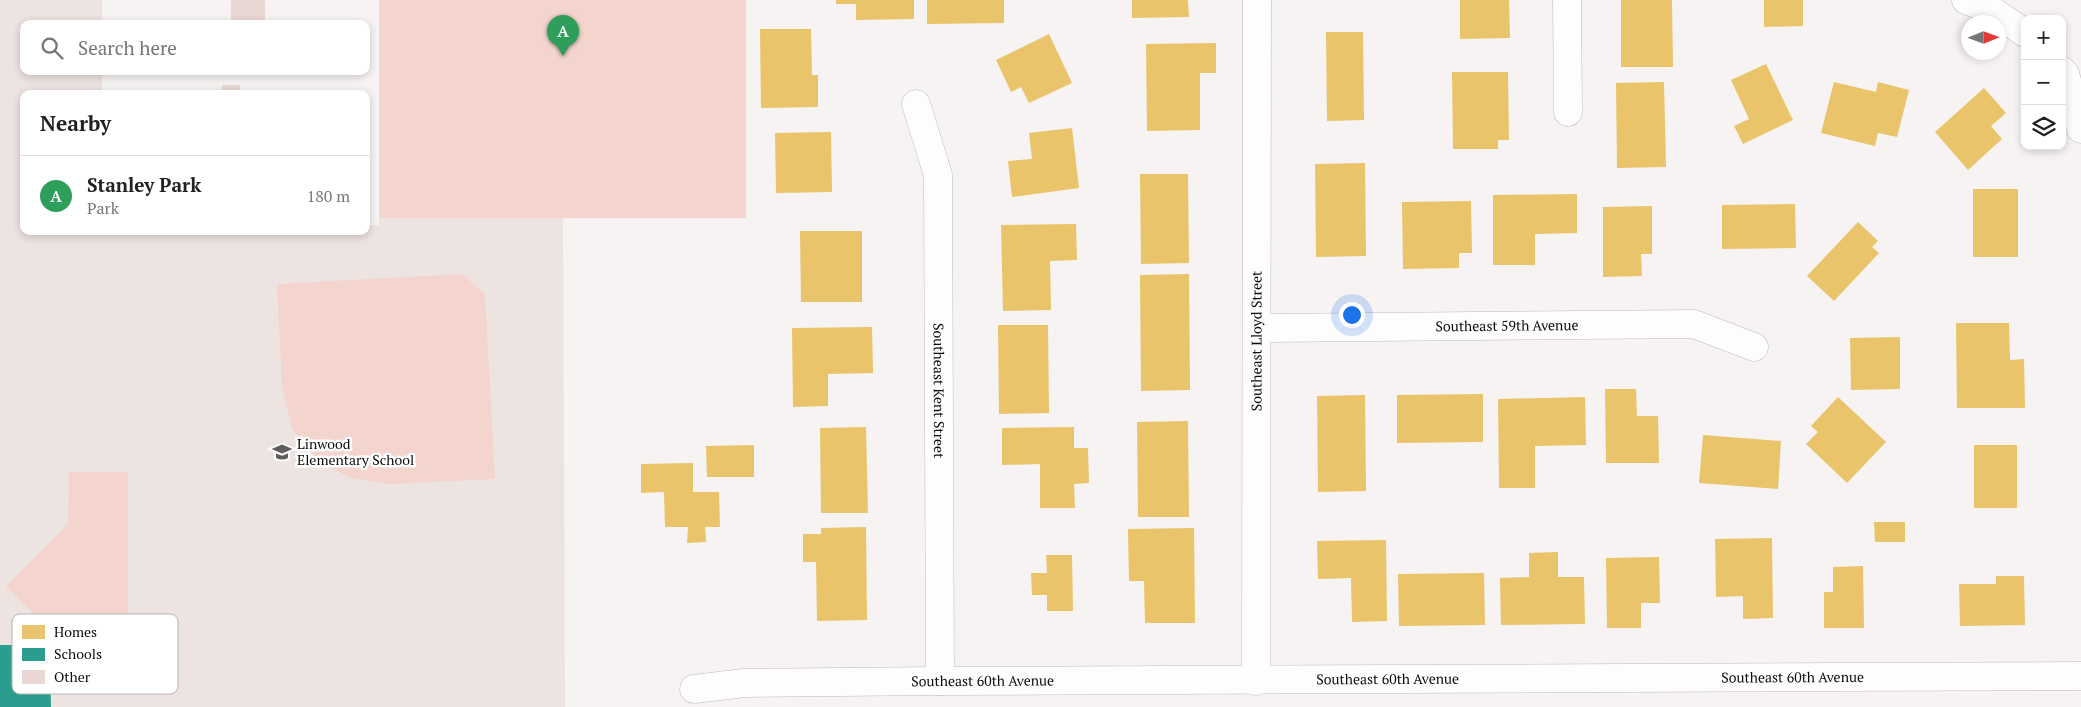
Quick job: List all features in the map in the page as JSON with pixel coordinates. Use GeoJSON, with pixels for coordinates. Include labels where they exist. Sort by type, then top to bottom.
{"type":"FeatureCollection","features":[{"type":"Feature","properties":{"kind":"street","name":"Southeast Lloyd Street"},"geometry":{"type":"LineString","coordinates":[[1256,681],[1258,0]]}},
{"type":"Feature","properties":{"kind":"street"},"geometry":{"type":"LineString","coordinates":[[1567,0],[1568,112]]}},
{"type":"Feature","properties":{"kind":"street"},"geometry":{"type":"LineString","coordinates":[[1966,0],[1988,8],[2021,30]]}},
{"type":"Feature","properties":{"kind":"street"},"geometry":{"type":"LineString","coordinates":[[2066,78],[2081,130]]}},
{"type":"Feature","properties":{"kind":"street","name":"Southeast Kent Street"},"geometry":{"type":"LineString","coordinates":[[916,104],[938,175],[940,682]]}},
{"type":"Feature","properties":{"kind":"street","name":"Southeast 59th Avenue"},"geometry":{"type":"LineString","coordinates":[[1257,328],[1694,324],[1754,347]]}},
{"type":"Feature","properties":{"kind":"street","name":"Southeast 60th Avenue"},"geometry":{"type":"LineString","coordinates":[[694,689],[744,684],[940,682],[2081,676]]}},
{"type":"Feature","properties":{"kind":"shaded area","name":"Linwood Elementary School"},"geometry":{"type":"Polygon","coordinates":[[[0,0],[102,0],[102,20],[20,20],[20,75],[102,75],[102,90],[20,90],[20,235],[370,235],[370,225],[379,225],[379,218],[563,218],[565,707],[0,707],[0,0]]]}},
{"type":"Feature","properties":{"kind":"shaded area"},"geometry":{"type":"Polygon","coordinates":[[[379,0],[746,0],[746,218],[379,218],[379,0]]]}},
{"type":"Feature","properties":{"kind":"shaded area"},"geometry":{"type":"Polygon","coordinates":[[[462,274],[485,294],[495,479],[390,484],[350,478],[316,459],[292,428],[282,386],[277,284],[462,274]]]}},
{"type":"Feature","properties":{"kind":"shaded area"},"geometry":{"type":"Polygon","coordinates":[[[69,472],[128,472],[128,614],[34,614],[6,586],[68,524],[69,472]]]}},
{"type":"Feature","properties":{"kind":"building: Homes"},"geometry":{"type":"Polygon","coordinates":[[[836,0],[914,0],[914,19],[856,20],[856,4],[836,4],[836,0]]]}},
{"type":"Feature","properties":{"kind":"building: Homes"},"geometry":{"type":"Polygon","coordinates":[[[927,0],[1004,0],[1004,23],[927,24],[927,0]]]}},
{"type":"Feature","properties":{"kind":"building: Homes"},"geometry":{"type":"Polygon","coordinates":[[[1132,0],[1188,0],[1189,17],[1132,18],[1132,0]]]}},
{"type":"Feature","properties":{"kind":"building: Homes"},"geometry":{"type":"Polygon","coordinates":[[[1460,0],[1509,0],[1510,38],[1460,39],[1460,0]]]}},
{"type":"Feature","properties":{"kind":"building: Homes"},"geometry":{"type":"Polygon","coordinates":[[[1621,0],[1672,0],[1673,67],[1621,67],[1621,0]]]}},
{"type":"Feature","properties":{"kind":"building: Homes"},"geometry":{"type":"Polygon","coordinates":[[[1764,0],[1803,0],[1803,26],[1764,27],[1764,0]]]}},
{"type":"Feature","properties":{"kind":"building: Homes"},"geometry":{"type":"Polygon","coordinates":[[[760,29],[811,29],[812,75],[818,75],[818,107],[761,108],[760,29]]]}},
{"type":"Feature","properties":{"kind":"building: Homes"},"geometry":{"type":"Polygon","coordinates":[[[1326,32],[1363,32],[1364,120],[1327,121],[1326,32]]]}},
{"type":"Feature","properties":{"kind":"building: Homes"},"geometry":{"type":"Polygon","coordinates":[[[1049,34],[1072,83],[1029,103],[1021,87],[1011,92],[996,60],[1049,34]]]}},
{"type":"Feature","properties":{"kind":"building: Homes"},"geometry":{"type":"Polygon","coordinates":[[[1216,43],[1216,73],[1200,73],[1200,130],[1147,131],[1146,44],[1216,43]]]}},
{"type":"Feature","properties":{"kind":"building: Homes"},"geometry":{"type":"Polygon","coordinates":[[[1766,64],[1793,120],[1743,144],[1734,126],[1749,119],[1731,80],[1766,64]]]}},
{"type":"Feature","properties":{"kind":"building: Homes"},"geometry":{"type":"Polygon","coordinates":[[[1452,72],[1508,72],[1509,140],[1498,140],[1498,149],[1453,149],[1452,72]]]}},
{"type":"Feature","properties":{"kind":"building: Homes"},"geometry":{"type":"Polygon","coordinates":[[[1664,82],[1666,167],[1617,168],[1616,83],[1664,82]]]}},
{"type":"Feature","properties":{"kind":"building: Homes"},"geometry":{"type":"Polygon","coordinates":[[[1834,82],[1876,92],[1878,82],[1909,90],[1897,137],[1878,133],[1875,146],[1821,133],[1834,82]]]}},
{"type":"Feature","properties":{"kind":"building: Homes"},"geometry":{"type":"Polygon","coordinates":[[[1984,88],[2006,113],[1991,126],[2002,139],[1968,170],[1935,132],[1984,88]]]}},
{"type":"Feature","properties":{"kind":"building: Homes"},"geometry":{"type":"Polygon","coordinates":[[[1072,128],[1079,188],[1012,197],[1008,161],[1032,159],[1029,133],[1072,128]]]}},
{"type":"Feature","properties":{"kind":"building: Homes"},"geometry":{"type":"Polygon","coordinates":[[[831,132],[832,192],[776,193],[775,133],[831,132]]]}},
{"type":"Feature","properties":{"kind":"building: Homes"},"geometry":{"type":"Polygon","coordinates":[[[1365,163],[1366,256],[1316,257],[1315,164],[1365,163]]]}},
{"type":"Feature","properties":{"kind":"building: Homes"},"geometry":{"type":"Polygon","coordinates":[[[1140,174],[1188,174],[1189,263],[1141,264],[1140,174]]]}},
{"type":"Feature","properties":{"kind":"building: Homes"},"geometry":{"type":"Polygon","coordinates":[[[1973,189],[2018,189],[2018,257],[1973,257],[1973,189]]]}},
{"type":"Feature","properties":{"kind":"building: Homes"},"geometry":{"type":"Polygon","coordinates":[[[1577,194],[1577,233],[1535,234],[1535,265],[1493,265],[1493,195],[1577,194]]]}},
{"type":"Feature","properties":{"kind":"building: Homes"},"geometry":{"type":"Polygon","coordinates":[[[1471,201],[1472,253],[1459,253],[1459,268],[1403,269],[1402,202],[1471,201]]]}},
{"type":"Feature","properties":{"kind":"building: Homes"},"geometry":{"type":"Polygon","coordinates":[[[1795,204],[1796,248],[1722,249],[1722,205],[1795,204]]]}},
{"type":"Feature","properties":{"kind":"building: Homes"},"geometry":{"type":"Polygon","coordinates":[[[1652,206],[1652,254],[1641,254],[1642,276],[1603,277],[1603,207],[1652,206]]]}},
{"type":"Feature","properties":{"kind":"building: Homes"},"geometry":{"type":"Polygon","coordinates":[[[1858,222],[1878,241],[1872,247],[1879,253],[1834,301],[1807,276],[1858,222]]]}},
{"type":"Feature","properties":{"kind":"building: Homes"},"geometry":{"type":"Polygon","coordinates":[[[1076,224],[1077,260],[1050,261],[1051,310],[1003,311],[1001,225],[1076,224]]]}},
{"type":"Feature","properties":{"kind":"building: Homes"},"geometry":{"type":"Polygon","coordinates":[[[800,231],[862,231],[862,302],[801,302],[800,231]]]}},
{"type":"Feature","properties":{"kind":"building: Homes"},"geometry":{"type":"Polygon","coordinates":[[[1189,274],[1190,390],[1141,391],[1140,275],[1189,274]]]}},
{"type":"Feature","properties":{"kind":"building: Homes"},"geometry":{"type":"Polygon","coordinates":[[[1956,323],[2009,323],[2010,360],[2024,359],[2025,408],[1957,408],[1956,323]]]}},
{"type":"Feature","properties":{"kind":"building: Homes"},"geometry":{"type":"Polygon","coordinates":[[[998,325],[1048,325],[1049,413],[999,414],[998,325]]]}},
{"type":"Feature","properties":{"kind":"building: Homes"},"geometry":{"type":"Polygon","coordinates":[[[872,327],[873,373],[828,374],[828,406],[793,407],[792,328],[872,327]]]}},
{"type":"Feature","properties":{"kind":"building: Homes"},"geometry":{"type":"Polygon","coordinates":[[[1900,337],[1900,389],[1851,390],[1850,338],[1900,337]]]}},
{"type":"Feature","properties":{"kind":"building: Homes"},"geometry":{"type":"Polygon","coordinates":[[[1605,389],[1636,389],[1637,416],[1658,416],[1659,463],[1606,463],[1605,389]]]}},
{"type":"Feature","properties":{"kind":"building: Homes"},"geometry":{"type":"Polygon","coordinates":[[[1483,394],[1483,442],[1397,443],[1397,395],[1483,394]]]}},
{"type":"Feature","properties":{"kind":"building: Homes"},"geometry":{"type":"Polygon","coordinates":[[[1365,395],[1366,491],[1318,492],[1317,396],[1365,395]]]}},
{"type":"Feature","properties":{"kind":"building: Homes"},"geometry":{"type":"Polygon","coordinates":[[[1585,397],[1586,445],[1535,446],[1535,488],[1499,488],[1498,399],[1585,397]]]}},
{"type":"Feature","properties":{"kind":"building: Homes"},"geometry":{"type":"Polygon","coordinates":[[[1838,397],[1886,442],[1847,483],[1806,444],[1818,432],[1811,426],[1838,397]]]}},
{"type":"Feature","properties":{"kind":"building: Homes"},"geometry":{"type":"Polygon","coordinates":[[[1188,421],[1189,517],[1138,517],[1137,422],[1188,421]]]}},
{"type":"Feature","properties":{"kind":"building: Homes"},"geometry":{"type":"Polygon","coordinates":[[[866,427],[868,513],[821,513],[820,428],[866,427]]]}},
{"type":"Feature","properties":{"kind":"building: Homes"},"geometry":{"type":"Polygon","coordinates":[[[1074,427],[1074,448],[1088,448],[1089,483],[1074,484],[1075,508],[1040,508],[1040,464],[1002,465],[1002,428],[1074,427]]]}},
{"type":"Feature","properties":{"kind":"building: Homes"},"geometry":{"type":"Polygon","coordinates":[[[1703,435],[1781,441],[1778,489],[1699,483],[1703,435]]]}},
{"type":"Feature","properties":{"kind":"building: Homes"},"geometry":{"type":"Polygon","coordinates":[[[754,445],[754,477],[707,477],[706,446],[754,445]]]}},
{"type":"Feature","properties":{"kind":"building: Homes"},"geometry":{"type":"Polygon","coordinates":[[[1974,445],[2017,445],[2017,508],[1974,508],[1974,445]]]}},
{"type":"Feature","properties":{"kind":"building: Homes"},"geometry":{"type":"Polygon","coordinates":[[[693,463],[693,492],[719,492],[720,527],[705,527],[706,542],[687,543],[688,527],[665,527],[664,492],[641,493],[641,464],[693,463]]]}},
{"type":"Feature","properties":{"kind":"building: Homes"},"geometry":{"type":"Polygon","coordinates":[[[1874,522],[1905,522],[1905,542],[1875,542],[1874,522]]]}},
{"type":"Feature","properties":{"kind":"building: Homes"},"geometry":{"type":"Polygon","coordinates":[[[866,527],[867,620],[817,621],[816,562],[803,562],[803,534],[821,534],[821,528],[866,527]]]}},
{"type":"Feature","properties":{"kind":"building: Homes"},"geometry":{"type":"Polygon","coordinates":[[[1194,528],[1195,623],[1145,623],[1144,581],[1129,581],[1128,529],[1194,528]]]}},
{"type":"Feature","properties":{"kind":"building: Homes"},"geometry":{"type":"Polygon","coordinates":[[[1772,538],[1773,618],[1743,619],[1743,596],[1716,597],[1715,539],[1772,538]]]}},
{"type":"Feature","properties":{"kind":"building: Homes"},"geometry":{"type":"Polygon","coordinates":[[[1386,540],[1387,621],[1352,622],[1351,578],[1318,579],[1317,541],[1386,540]]]}},
{"type":"Feature","properties":{"kind":"building: Homes"},"geometry":{"type":"Polygon","coordinates":[[[1558,552],[1558,577],[1584,577],[1585,624],[1501,625],[1500,578],[1529,577],[1529,553],[1558,552]]]}},
{"type":"Feature","properties":{"kind":"building: Homes"},"geometry":{"type":"Polygon","coordinates":[[[1046,555],[1072,555],[1073,611],[1047,611],[1047,595],[1032,595],[1031,573],[1047,573],[1046,555]]]}},
{"type":"Feature","properties":{"kind":"building: Homes"},"geometry":{"type":"Polygon","coordinates":[[[1659,557],[1660,603],[1641,603],[1641,628],[1607,628],[1606,558],[1659,557]]]}},
{"type":"Feature","properties":{"kind":"building: Homes"},"geometry":{"type":"Polygon","coordinates":[[[1863,566],[1864,628],[1824,628],[1824,592],[1833,592],[1833,567],[1863,566]]]}},
{"type":"Feature","properties":{"kind":"building: Homes"},"geometry":{"type":"Polygon","coordinates":[[[1484,573],[1485,625],[1399,626],[1398,574],[1484,573]]]}},
{"type":"Feature","properties":{"kind":"building: Homes"},"geometry":{"type":"Polygon","coordinates":[[[1996,576],[2024,576],[2025,625],[1960,626],[1959,584],[1996,584],[1996,576]]]}},
{"type":"Feature","properties":{"kind":"building: Schools"},"geometry":{"type":"Polygon","coordinates":[[[0,645],[12,645],[12,694],[51,694],[51,707],[0,707],[0,645]]]}},
{"type":"Feature","properties":{"kind":"building: Other"},"geometry":{"type":"Polygon","coordinates":[[[231,0],[265,0],[265,20],[231,20],[231,0]]]}},
{"type":"Feature","properties":{"kind":"building: Other"},"geometry":{"type":"Polygon","coordinates":[[[222,85],[240,85],[240,90],[222,90],[222,85]]]}},
{"type":"Feature","properties":{"kind":"place","name":"Stanley Park"},"geometry":{"type":"Point","coordinates":[563,56]}},
{"type":"Feature","properties":{"kind":"place","name":"Linwood Elementary School"},"geometry":{"type":"Point","coordinates":[282,452]}}]}
